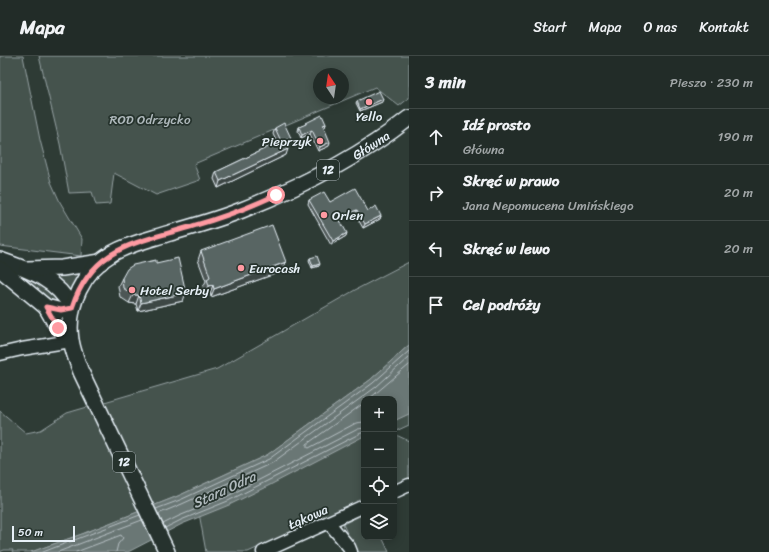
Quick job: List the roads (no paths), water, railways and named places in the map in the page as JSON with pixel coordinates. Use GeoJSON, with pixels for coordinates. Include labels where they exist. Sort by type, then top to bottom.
{"type":"FeatureCollection","features":[{"type":"Feature","properties":{"kind":"main road","name":"Główna"},"geometry":{"type":"LineString","coordinates":[[71,341],[70,327],[72,308],[82,283],[101,262],[113,253],[130,245],[219,218],[281,193],[335,166],[409,118]]}},
{"type":"Feature","properties":{"kind":"main road"},"geometry":{"type":"LineString","coordinates":[[0,260],[26,269],[50,282],[64,294],[72,308],[61,310],[46,307]]}},
{"type":"Feature","properties":{"kind":"main road"},"geometry":{"type":"LineString","coordinates":[[26,269],[62,268],[101,262]]}},
{"type":"Feature","properties":{"kind":"main road"},"geometry":{"type":"LineString","coordinates":[[0,268],[46,307],[58,328],[71,341]]}},
{"type":"Feature","properties":{"kind":"main road","name":"12"},"geometry":{"type":"LineString","coordinates":[[71,341],[81,372],[167,552]]}},
{"type":"Feature","properties":{"kind":"street"},"geometry":{"type":"LineString","coordinates":[[0,354],[71,341]]}},
{"type":"Feature","properties":{"kind":"street"},"geometry":{"type":"LineString","coordinates":[[397,491],[409,485]]}},
{"type":"Feature","properties":{"kind":"street","name":"Łąkowa"},"geometry":{"type":"LineString","coordinates":[[263,552],[361,507]]}},
{"type":"Feature","properties":{"kind":"street"},"geometry":{"type":"LineString","coordinates":[[329,523],[349,547],[351,552]]}},
{"type":"Feature","properties":{"kind":"water","name":"Stara Odra"},"geometry":{"type":"Polygon","coordinates":[[[409,345],[409,414],[397,420],[397,396],[361,396],[361,438],[229,505],[182,524],[128,552],[31,552],[82,534],[178,496],[267,455],[370,380],[409,345]]]}},
{"type":"Feature","properties":{"kind":"place","name":"Yello"},"geometry":{"type":"Point","coordinates":[369,102]}},
{"type":"Feature","properties":{"kind":"place","name":"Pieprzyk"},"geometry":{"type":"Point","coordinates":[320,141]}},
{"type":"Feature","properties":{"kind":"place","name":"Orlen"},"geometry":{"type":"Point","coordinates":[324,215]}},
{"type":"Feature","properties":{"kind":"place","name":"Eurocash"},"geometry":{"type":"Point","coordinates":[241,268]}},
{"type":"Feature","properties":{"kind":"place","name":"Hotel Serby"},"geometry":{"type":"Point","coordinates":[132,290]}},
{"type":"Feature","properties":{"kind":"park label","name":"ROD Odrzycko"},"geometry":{"type":"Point","coordinates":[150,119]}}]}
